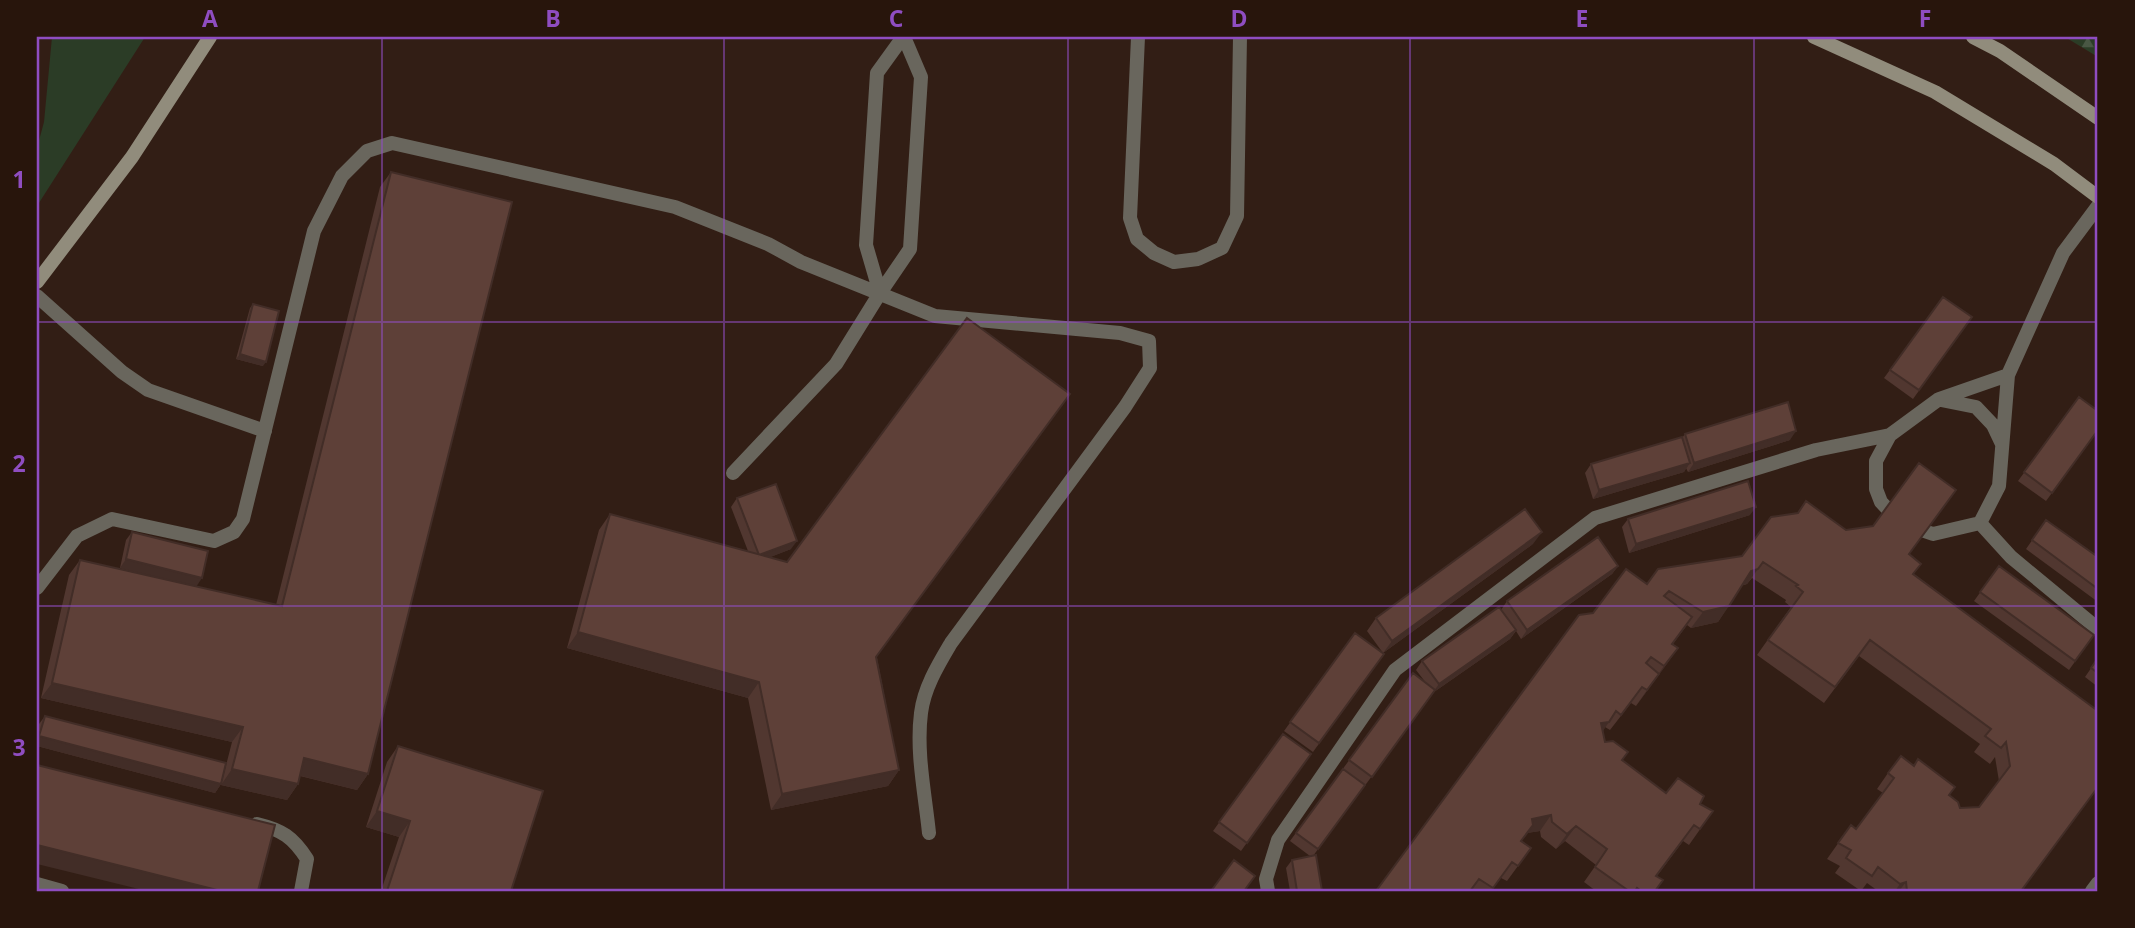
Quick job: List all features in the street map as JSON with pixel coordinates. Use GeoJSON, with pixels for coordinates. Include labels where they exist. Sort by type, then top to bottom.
{"type":"FeatureCollection","features":[{"type":"Feature","properties":{"kind":"main road"},"geometry":{"type":"LineString","coordinates":[[37,282],[132,157],[211,37]]}},
{"type":"Feature","properties":{"kind":"main road"},"geometry":{"type":"LineString","coordinates":[[1814,37],[1935,92],[2054,164],[2098,197]]}},
{"type":"Feature","properties":{"kind":"main road"},"geometry":{"type":"LineString","coordinates":[[1973,37],[2000,51],[2098,118]]}},
{"type":"Feature","properties":{"kind":"street"},"geometry":{"type":"LineString","coordinates":[[880,293],[866,245],[877,73],[904,37]]}},
{"type":"Feature","properties":{"kind":"street"},"geometry":{"type":"LineString","coordinates":[[733,473],[836,364],[910,249],[921,77],[904,37]]}},
{"type":"Feature","properties":{"kind":"street"},"geometry":{"type":"LineString","coordinates":[[1138,37],[1130,218],[1137,239],[1154,253],[1174,262],[1198,259],[1222,248],[1237,216],[1240,37]]}},
{"type":"Feature","properties":{"kind":"street"},"geometry":{"type":"LineString","coordinates":[[37,588],[77,536],[112,519],[214,541],[234,532],[243,519],[314,231],[342,176],[367,150],[393,143],[675,207],[935,316],[1120,333],[1149,341],[1150,368],[1125,407],[951,643],[934,670],[921,712],[920,753],[929,833]]}},
{"type":"Feature","properties":{"kind":"street"},"geometry":{"type":"LineString","coordinates":[[1890,435],[1876,461],[1876,489],[1881,502],[1901,523],[1933,534],[1980,523],[2000,486],[2008,375],[2063,253],[2098,206]]}},
{"type":"Feature","properties":{"kind":"street"},"geometry":{"type":"LineString","coordinates":[[37,296],[122,372],[148,390],[265,430]]}},
{"type":"Feature","properties":{"kind":"street"},"geometry":{"type":"LineString","coordinates":[[1268,891],[1266,879],[1278,840],[1395,670],[1595,518],[1816,450],[1890,435],[1939,399],[2008,375]]}},
{"type":"Feature","properties":{"kind":"street"},"geometry":{"type":"LineString","coordinates":[[1939,399],[1976,407],[1993,425],[2003,445]]}},
{"type":"Feature","properties":{"kind":"street"},"geometry":{"type":"LineString","coordinates":[[1980,523],[2011,557],[2098,629]]}},
{"type":"Feature","properties":{"kind":"street"},"geometry":{"type":"LineString","coordinates":[[237,818],[277,829],[296,842],[307,859],[301,891]]}},
{"type":"Feature","properties":{"kind":"street"},"geometry":{"type":"LineString","coordinates":[[37,884],[62,891]]}},
{"type":"Feature","properties":{"kind":"green space"},"geometry":{"type":"Polygon","coordinates":[[[52,37],[145,37],[37,206],[37,148],[44,122],[52,37]]]}},
{"type":"Feature","properties":{"kind":"green space"},"geometry":{"type":"Polygon","coordinates":[[[2065,37],[2098,37],[2098,57],[2065,37]]]}},
{"type":"Feature","properties":{"kind":"building"},"geometry":{"type":"Polygon","coordinates":[[[391,172],[512,202],[368,774],[304,758],[298,784],[232,769],[243,727],[52,683],[80,560],[282,606],[391,172]]]}},
{"type":"Feature","properties":{"kind":"building"},"geometry":{"type":"Polygon","coordinates":[[[1943,297],[1972,317],[1919,390],[1890,370],[1943,297]]]}},
{"type":"Feature","properties":{"kind":"building"},"geometry":{"type":"Polygon","coordinates":[[[253,304],[279,311],[266,362],[240,354],[253,304]]]}},
{"type":"Feature","properties":{"kind":"building"},"geometry":{"type":"Polygon","coordinates":[[[967,318],[1070,394],[876,657],[899,770],[782,794],[759,682],[578,632],[610,514],[787,562],[967,318]]]}},
{"type":"Feature","properties":{"kind":"building"},"geometry":{"type":"Polygon","coordinates":[[[2079,397],[2098,411],[2098,430],[2052,493],[2024,472],[2079,397]]]}},
{"type":"Feature","properties":{"kind":"building"},"geometry":{"type":"Polygon","coordinates":[[[1788,402],[1796,431],[1694,463],[1685,434],[1788,402]]]}},
{"type":"Feature","properties":{"kind":"building"},"geometry":{"type":"Polygon","coordinates":[[[1682,437],[1690,463],[1599,490],[1591,464],[1682,437]]]}},
{"type":"Feature","properties":{"kind":"building"},"geometry":{"type":"Polygon","coordinates":[[[1919,463],[1956,490],[1909,554],[1921,564],[1913,574],[2098,711],[2098,787],[2021,891],[1907,891],[1906,882],[1900,884],[1878,867],[1872,876],[1846,858],[1851,850],[1838,843],[1851,825],[1856,829],[1894,778],[1888,773],[1901,756],[1914,766],[1918,759],[1955,787],[1949,795],[1958,802],[1960,808],[1979,807],[2010,766],[2006,742],[2001,748],[1985,736],[1991,729],[1870,640],[1835,687],[1768,640],[1803,592],[1796,586],[1798,585],[1763,562],[1758,569],[1751,571],[1729,606],[1703,612],[1669,591],[1664,596],[1692,617],[1672,644],[1678,648],[1664,666],[1651,657],[1646,663],[1659,674],[1647,690],[1642,687],[1621,715],[1616,711],[1609,722],[1601,723],[1605,742],[1613,741],[1628,752],[1622,760],[1666,793],[1678,778],[1704,796],[1700,804],[1713,811],[1700,829],[1694,825],[1656,876],[1663,880],[1655,891],[1641,891],[1637,888],[1635,891],[1629,891],[1595,867],[1607,849],[1576,826],[1567,834],[1552,822],[1551,815],[1532,819],[1533,825],[1521,841],[1531,848],[1518,866],[1512,862],[1493,888],[1479,879],[1470,891],[1376,891],[1579,615],[1593,613],[1626,569],[1647,584],[1658,569],[1742,556],[1771,517],[1798,513],[1806,501],[1846,530],[1873,526],[1919,463]]]}},
{"type":"Feature","properties":{"kind":"building"},"geometry":{"type":"Polygon","coordinates":[[[1748,481],[1756,507],[1636,544],[1628,519],[1748,481]]]}},
{"type":"Feature","properties":{"kind":"building"},"geometry":{"type":"Polygon","coordinates":[[[776,484],[797,541],[759,555],[737,498],[776,484]]]}},
{"type":"Feature","properties":{"kind":"building"},"geometry":{"type":"Polygon","coordinates":[[[1525,509],[1542,532],[1392,641],[1376,618],[1525,509]]]}},
{"type":"Feature","properties":{"kind":"building"},"geometry":{"type":"Polygon","coordinates":[[[2046,520],[2098,557],[2098,589],[2032,540],[2046,520]]]}},
{"type":"Feature","properties":{"kind":"building"},"geometry":{"type":"Polygon","coordinates":[[[132,532],[208,551],[202,578],[126,559],[132,532]]]}},
{"type":"Feature","properties":{"kind":"building"},"geometry":{"type":"Polygon","coordinates":[[[1598,537],[1618,566],[1527,630],[1507,601],[1598,537]]]}},
{"type":"Feature","properties":{"kind":"building"},"geometry":{"type":"Polygon","coordinates":[[[1999,566],[2094,635],[2075,661],[1980,592],[1999,566]]]}},
{"type":"Feature","properties":{"kind":"building"},"geometry":{"type":"Polygon","coordinates":[[[1499,607],[1516,630],[1439,684],[1422,661],[1499,607]]]}},
{"type":"Feature","properties":{"kind":"building"},"geometry":{"type":"Polygon","coordinates":[[[1355,633],[1384,654],[1319,743],[1290,722],[1355,633]]]}},
{"type":"Feature","properties":{"kind":"building"},"geometry":{"type":"Polygon","coordinates":[[[2098,658],[2098,673],[2091,668],[2098,658]]]}},
{"type":"Feature","properties":{"kind":"building"},"geometry":{"type":"Polygon","coordinates":[[[1413,673],[1435,690],[1372,777],[1349,760],[1413,673]]]}},
{"type":"Feature","properties":{"kind":"building"},"geometry":{"type":"Polygon","coordinates":[[[45,716],[226,763],[221,784],[39,736],[45,716]]]}},
{"type":"Feature","properties":{"kind":"building"},"geometry":{"type":"Polygon","coordinates":[[[1283,734],[1311,754],[1247,843],[1219,822],[1283,734]]]}},
{"type":"Feature","properties":{"kind":"building"},"geometry":{"type":"Polygon","coordinates":[[[398,746],[543,791],[511,891],[387,891],[410,821],[377,811],[398,746]]]}},
{"type":"Feature","properties":{"kind":"building"},"geometry":{"type":"Polygon","coordinates":[[[37,765],[275,825],[258,891],[221,891],[37,845],[37,765]]]}},
{"type":"Feature","properties":{"kind":"building"},"geometry":{"type":"Polygon","coordinates":[[[1343,769],[1365,785],[1318,849],[1296,833],[1343,769]]]}},
{"type":"Feature","properties":{"kind":"building"},"geometry":{"type":"Polygon","coordinates":[[[1316,855],[1322,891],[1297,891],[1292,860],[1316,855]]]}},
{"type":"Feature","properties":{"kind":"building"},"geometry":{"type":"Polygon","coordinates":[[[1234,860],[1255,876],[1244,891],[1211,891],[1234,860]]]}}]}
